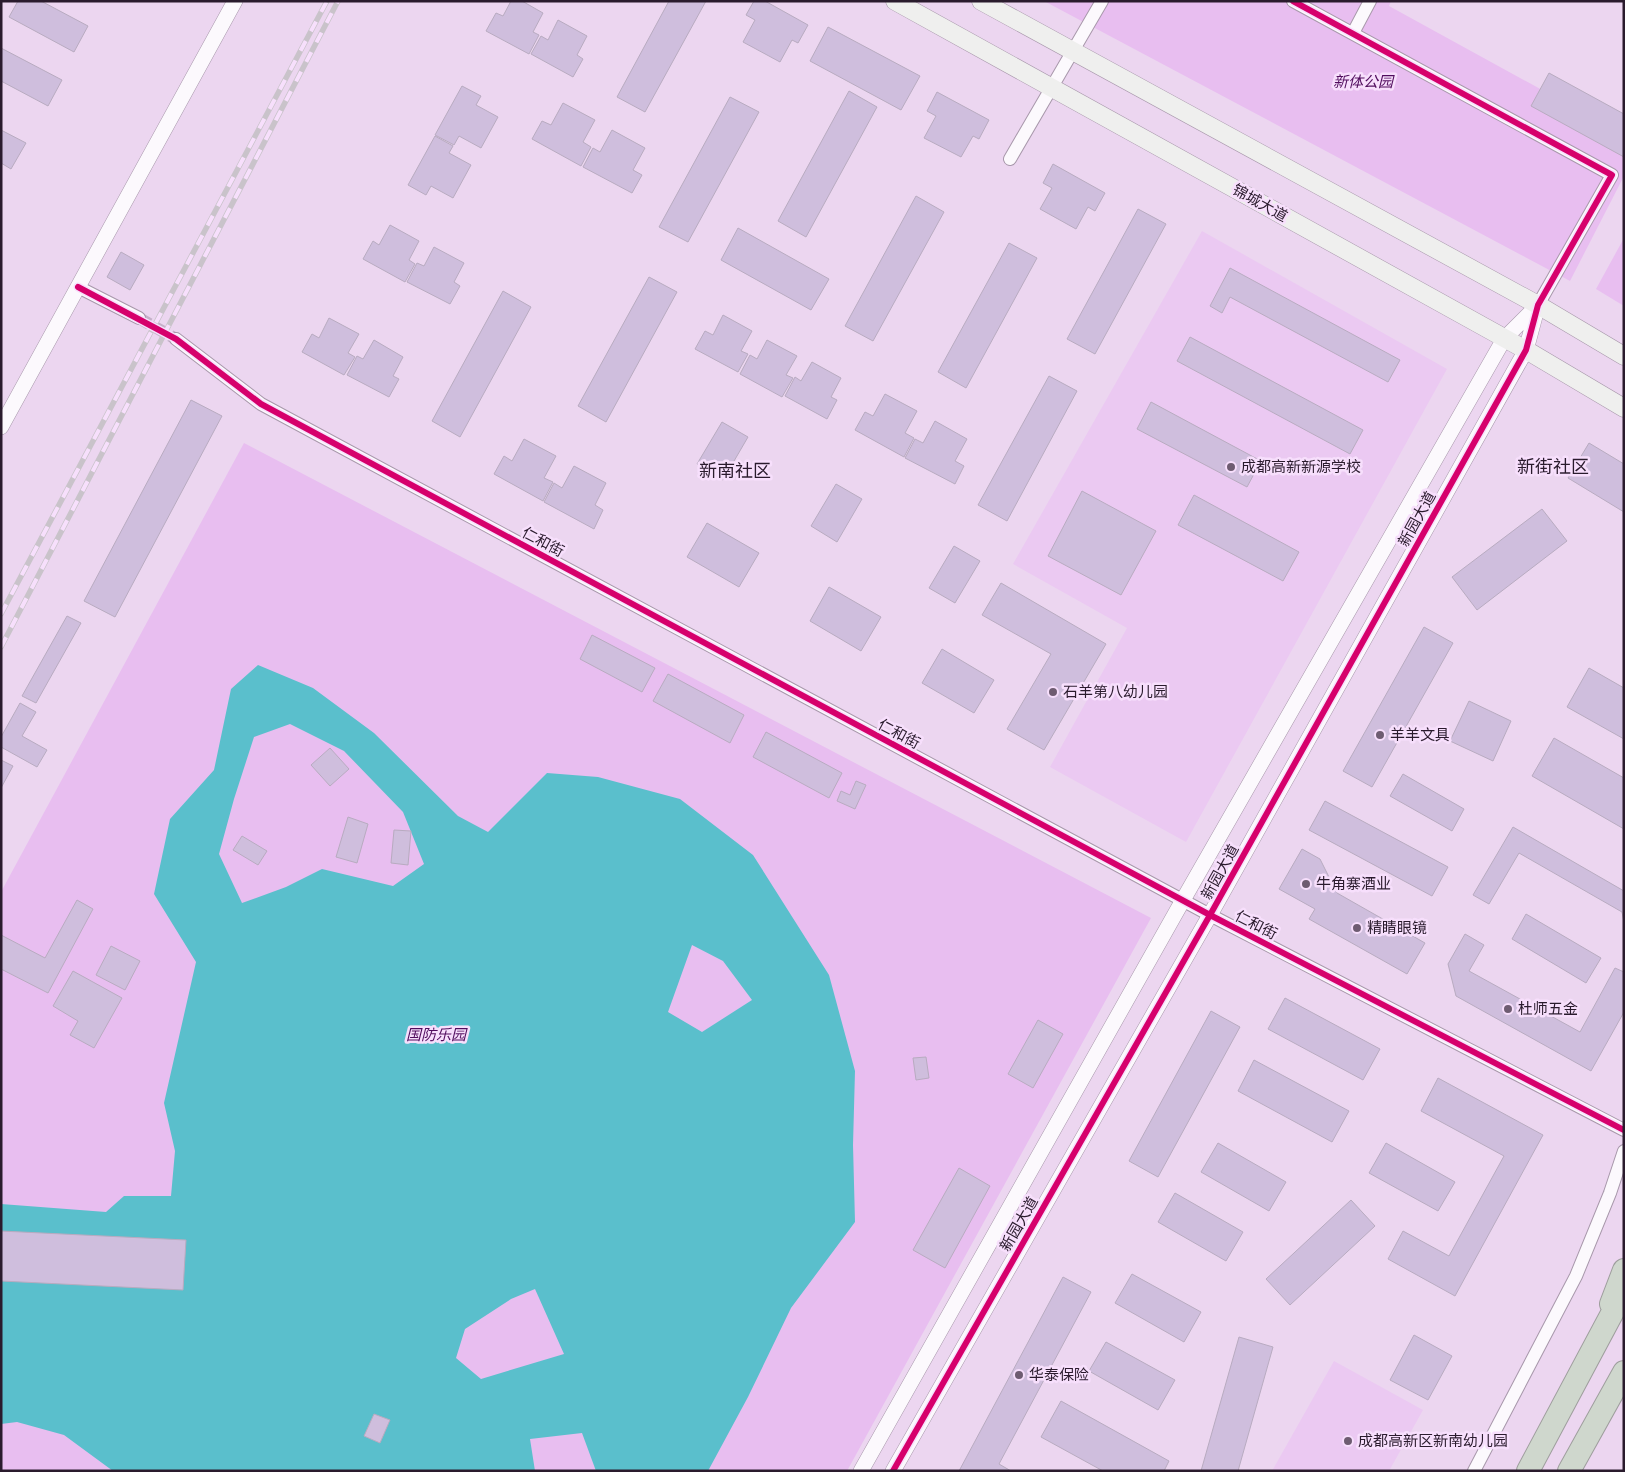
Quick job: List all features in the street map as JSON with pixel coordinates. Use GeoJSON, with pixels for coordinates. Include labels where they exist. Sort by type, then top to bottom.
{"type":"FeatureCollection","features":[{"type":"Feature","properties":{"kind":"highway"},"geometry":{"type":"LineString","coordinates":[[1598,1339],[1624,1270]]}},
{"type":"Feature","properties":{"kind":"highway"},"geometry":{"type":"LineString","coordinates":[[1528,1471],[1624,1291]]}},
{"type":"Feature","properties":{"kind":"highway"},"geometry":{"type":"LineString","coordinates":[[1570,1471],[1624,1372]]}},
{"type":"Feature","properties":{"kind":"highway"},"geometry":{"type":"LineString","coordinates":[[1584,1471],[1624,1376]]}},
{"type":"Feature","properties":{"kind":"main road","name":"锦城大道"},"geometry":{"type":"LineString","coordinates":[[895,1],[1526,350],[1624,408]]}},
{"type":"Feature","properties":{"kind":"main road"},"geometry":{"type":"LineString","coordinates":[[981,1],[1538,305],[1624,356]]}},
{"type":"Feature","properties":{"kind":"street"},"geometry":{"type":"LineString","coordinates":[[1,427],[235,1]]}},
{"type":"Feature","properties":{"kind":"street"},"geometry":{"type":"LineString","coordinates":[[1010,159],[1102,1]]}},
{"type":"Feature","properties":{"kind":"street"},"geometry":{"type":"LineString","coordinates":[[1293,1],[1612,175],[1538,305]]}},
{"type":"Feature","properties":{"kind":"street"},"geometry":{"type":"LineString","coordinates":[[1353,33],[1370,1]]}},
{"type":"Feature","properties":{"kind":"street"},"geometry":{"type":"LineString","coordinates":[[78,287],[139,318]]}},
{"type":"Feature","properties":{"kind":"street","name":"新园大道"},"geometry":{"type":"LineString","coordinates":[[861,1471],[1182,900],[1504,339],[1538,305]]}},
{"type":"Feature","properties":{"kind":"street","name":"新园大道"},"geometry":{"type":"LineString","coordinates":[[893,1471],[1210,915],[1526,350],[1538,305]]}},
{"type":"Feature","properties":{"kind":"street","name":"仁和街"},"geometry":{"type":"LineString","coordinates":[[176,338],[261,404],[1210,915],[1624,1130]]}},
{"type":"Feature","properties":{"kind":"street"},"geometry":{"type":"LineString","coordinates":[[1474,1471],[1576,1276],[1610,1193],[1624,1151]]}},
{"type":"Feature","properties":{"kind":"shaded area","name":"成都高新新源学校"},"geometry":{"type":"Polygon","coordinates":[[[1202,231],[1447,369],[1186,842],[1050,767],[1127,628],[1013,564],[1202,231]]]}},
{"type":"Feature","properties":{"kind":"shaded area","name":"成都高新区新南幼儿园"},"geometry":{"type":"Polygon","coordinates":[[[1334,1361],[1423,1410],[1389,1471],[1272,1471],[1334,1361]]]}},
{"type":"Feature","properties":{"kind":"green space","name":"新体公园"},"geometry":{"type":"Polygon","coordinates":[[[1044,1],[1391,1],[1389,6],[1624,135],[1624,176],[1570,281],[1044,1]]]}},
{"type":"Feature","properties":{"kind":"green space"},"geometry":{"type":"Polygon","coordinates":[[[1624,238],[1624,306],[1596,289],[1624,238]]]}},
{"type":"Feature","properties":{"kind":"green space","name":"国防乐园"},"geometry":{"type":"Polygon","coordinates":[[[244,443],[1151,918],[847,1471],[1,1471],[1,892],[244,443]]]}},
{"type":"Feature","properties":{"kind":"water"},"geometry":{"type":"Polygon","coordinates":[[[258,665],[313,688],[374,733],[458,816],[488,832],[547,773],[598,777],[680,799],[753,855],[829,975],[855,1071],[853,1145],[855,1222],[791,1308],[748,1397],[708,1471],[596,1471],[582,1433],[530,1439],[535,1471],[113,1471],[64,1435],[17,1422],[1,1424],[1,1204],[106,1212],[124,1196],[171,1196],[175,1151],[164,1103],[196,962],[154,894],[170,819],[214,770],[231,689],[258,665]],[[290,724],[254,737],[219,854],[242,903],[286,887],[322,869],[393,886],[424,864],[403,812],[344,751],[290,724]],[[692,945],[668,1012],[702,1032],[752,1000],[723,961],[692,945]],[[535,1289],[511,1299],[465,1329],[456,1358],[481,1379],[564,1354],[535,1289]]]}},
{"type":"Feature","properties":{"kind":"building"},"geometry":{"type":"Polygon","coordinates":[[[18,1],[41,1],[88,26],[74,52],[9,17],[18,1]]]}},
{"type":"Feature","properties":{"kind":"building"},"geometry":{"type":"Polygon","coordinates":[[[511,1],[522,1],[543,13],[533,32],[539,35],[529,54],[486,31],[496,13],[503,16],[511,1]]]}},
{"type":"Feature","properties":{"kind":"building"},"geometry":{"type":"Polygon","coordinates":[[[669,1],[706,1],[645,112],[617,97],[669,1]]]}},
{"type":"Feature","properties":{"kind":"building"},"geometry":{"type":"Polygon","coordinates":[[[754,1],[765,1],[808,25],[798,43],[792,40],[780,62],[743,42],[755,20],[746,15],[754,1]]]}},
{"type":"Feature","properties":{"kind":"building"},"geometry":{"type":"Polygon","coordinates":[[[558,20],[587,36],[577,55],[583,59],[573,77],[531,54],[541,36],[548,40],[558,20]]]}},
{"type":"Feature","properties":{"kind":"building"},"geometry":{"type":"Polygon","coordinates":[[[828,27],[920,76],[901,110],[810,61],[828,27]]]}},
{"type":"Feature","properties":{"kind":"building"},"geometry":{"type":"Polygon","coordinates":[[[1,48],[62,80],[48,106],[1,81],[1,48]]]}},
{"type":"Feature","properties":{"kind":"building"},"geometry":{"type":"Polygon","coordinates":[[[1549,73],[1624,114],[1624,157],[1531,106],[1549,73]]]}},
{"type":"Feature","properties":{"kind":"building"},"geometry":{"type":"Polygon","coordinates":[[[462,86],[481,96],[476,105],[498,117],[481,148],[459,136],[454,145],[435,135],[462,86]]]}},
{"type":"Feature","properties":{"kind":"building"},"geometry":{"type":"Polygon","coordinates":[[[849,91],[877,107],[806,237],[778,221],[849,91]]]}},
{"type":"Feature","properties":{"kind":"building"},"geometry":{"type":"Polygon","coordinates":[[[937,92],[989,120],[979,139],[973,136],[961,157],[924,138],[936,116],[927,111],[937,92]]]}},
{"type":"Feature","properties":{"kind":"building"},"geometry":{"type":"Polygon","coordinates":[[[730,97],[759,112],[688,242],[659,227],[730,97]]]}},
{"type":"Feature","properties":{"kind":"building"},"geometry":{"type":"Polygon","coordinates":[[[563,103],[595,120],[583,142],[591,147],[581,166],[532,139],[542,121],[551,125],[563,103]]]}},
{"type":"Feature","properties":{"kind":"building"},"geometry":{"type":"Polygon","coordinates":[[[1,130],[26,143],[11,169],[1,163],[1,130]]]}},
{"type":"Feature","properties":{"kind":"building"},"geometry":{"type":"Polygon","coordinates":[[[612,130],[645,148],[633,170],[642,175],[632,193],[583,167],[593,148],[600,152],[612,130]]]}},
{"type":"Feature","properties":{"kind":"building"},"geometry":{"type":"Polygon","coordinates":[[[435,136],[453,146],[449,153],[471,165],[453,198],[431,186],[426,195],[408,185],[435,136]]]}},
{"type":"Feature","properties":{"kind":"building"},"geometry":{"type":"Polygon","coordinates":[[[1053,164],[1105,193],[1095,211],[1088,207],[1076,229],[1040,209],[1052,188],[1043,183],[1053,164]]]}},
{"type":"Feature","properties":{"kind":"building"},"geometry":{"type":"Polygon","coordinates":[[[916,196],[944,212],[873,341],[845,326],[916,196]]]}},
{"type":"Feature","properties":{"kind":"building"},"geometry":{"type":"Polygon","coordinates":[[[1138,209],[1166,224],[1095,354],[1067,339],[1138,209]]]}},
{"type":"Feature","properties":{"kind":"building"},"geometry":{"type":"Polygon","coordinates":[[[390,225],[419,241],[409,260],[415,264],[405,282],[363,259],[373,241],[379,245],[390,225]]]}},
{"type":"Feature","properties":{"kind":"building"},"geometry":{"type":"Polygon","coordinates":[[[738,228],[829,279],[811,310],[721,260],[738,228]]]}},
{"type":"Feature","properties":{"kind":"building"},"geometry":{"type":"Polygon","coordinates":[[[1009,243],[1037,258],[966,388],[938,372],[1009,243]]]}},
{"type":"Feature","properties":{"kind":"building"},"geometry":{"type":"Polygon","coordinates":[[[434,247],[464,263],[454,282],[460,286],[450,304],[407,282],[417,263],[424,266],[434,247]]]}},
{"type":"Feature","properties":{"kind":"building"},"geometry":{"type":"Polygon","coordinates":[[[121,252],[144,265],[130,290],[107,277],[121,252]]]}},
{"type":"Feature","properties":{"kind":"building"},"geometry":{"type":"Polygon","coordinates":[[[1230,268],[1400,360],[1388,382],[1230,297],[1222,313],[1210,306],[1230,268]]]}},
{"type":"Feature","properties":{"kind":"building"},"geometry":{"type":"Polygon","coordinates":[[[649,277],[677,292],[606,422],[578,406],[649,277]]]}},
{"type":"Feature","properties":{"kind":"building"},"geometry":{"type":"Polygon","coordinates":[[[503,291],[531,307],[460,437],[432,421],[503,291]]]}},
{"type":"Feature","properties":{"kind":"building"},"geometry":{"type":"Polygon","coordinates":[[[723,315],[752,331],[741,351],[748,354],[738,372],[695,349],[705,331],[713,335],[723,315]]]}},
{"type":"Feature","properties":{"kind":"building"},"geometry":{"type":"Polygon","coordinates":[[[329,318],[359,334],[348,353],[355,357],[344,375],[302,352],[312,334],[319,338],[329,318]]]}},
{"type":"Feature","properties":{"kind":"building"},"geometry":{"type":"Polygon","coordinates":[[[1190,337],[1363,430],[1350,454],[1177,361],[1190,337]]]}},
{"type":"Feature","properties":{"kind":"building"},"geometry":{"type":"Polygon","coordinates":[[[374,340],[403,357],[393,376],[399,379],[389,397],[347,375],[357,356],[363,359],[374,340]]]}},
{"type":"Feature","properties":{"kind":"building"},"geometry":{"type":"Polygon","coordinates":[[[767,340],[797,356],[786,375],[793,378],[782,397],[740,374],[750,355],[757,359],[767,340]]]}},
{"type":"Feature","properties":{"kind":"building"},"geometry":{"type":"Polygon","coordinates":[[[812,362],[841,378],[831,397],[837,400],[827,419],[785,396],[795,377],[801,381],[812,362]]]}},
{"type":"Feature","properties":{"kind":"building"},"geometry":{"type":"Polygon","coordinates":[[[1049,376],[1077,391],[1007,521],[978,505],[1049,376]]]}},
{"type":"Feature","properties":{"kind":"building"},"geometry":{"type":"Polygon","coordinates":[[[885,394],[917,411],[905,433],[914,438],[904,457],[855,430],[865,412],[873,416],[885,394]]]}},
{"type":"Feature","properties":{"kind":"building"},"geometry":{"type":"Polygon","coordinates":[[[191,400],[222,416],[115,617],[84,601],[191,400]]]}},
{"type":"Feature","properties":{"kind":"building"},"geometry":{"type":"Polygon","coordinates":[[[1151,402],[1261,461],[1247,487],[1137,429],[1151,402]]]}},
{"type":"Feature","properties":{"kind":"building"},"geometry":{"type":"Polygon","coordinates":[[[935,421],[967,439],[955,461],[964,466],[955,484],[905,458],[915,439],[923,443],[935,421]]]}},
{"type":"Feature","properties":{"kind":"building"},"geometry":{"type":"Polygon","coordinates":[[[722,422],[748,437],[723,480],[697,464],[722,422]]]}},
{"type":"Feature","properties":{"kind":"building"},"geometry":{"type":"Polygon","coordinates":[[[524,439],[556,456],[544,478],[553,482],[543,501],[494,474],[504,456],[512,461],[524,439]]]}},
{"type":"Feature","properties":{"kind":"building"},"geometry":{"type":"Polygon","coordinates":[[[1589,443],[1624,464],[1624,512],[1568,478],[1589,443]]]}},
{"type":"Feature","properties":{"kind":"building"},"geometry":{"type":"Polygon","coordinates":[[[574,466],[606,483],[595,505],[603,510],[594,529],[544,502],[554,483],[562,488],[574,466]]]}},
{"type":"Feature","properties":{"kind":"building"},"geometry":{"type":"Polygon","coordinates":[[[836,484],[862,499],[837,542],[811,526],[836,484]]]}},
{"type":"Feature","properties":{"kind":"building"},"geometry":{"type":"Polygon","coordinates":[[[1082,491],[1156,531],[1121,595],[1048,556],[1082,491]]]}},
{"type":"Feature","properties":{"kind":"building"},"geometry":{"type":"Polygon","coordinates":[[[1194,495],[1299,552],[1283,581],[1178,525],[1194,495]]]}},
{"type":"Feature","properties":{"kind":"building"},"geometry":{"type":"Polygon","coordinates":[[[1542,509],[1567,541],[1477,610],[1452,577],[1542,509]]]}},
{"type":"Feature","properties":{"kind":"building"},"geometry":{"type":"Polygon","coordinates":[[[707,523],[759,553],[739,587],[687,557],[707,523]]]}},
{"type":"Feature","properties":{"kind":"building"},"geometry":{"type":"Polygon","coordinates":[[[954,546],[980,561],[955,603],[929,588],[954,546]]]}},
{"type":"Feature","properties":{"kind":"building","name":"石羊第八幼儿园"},"geometry":{"type":"Polygon","coordinates":[[[1001,583],[1106,644],[1044,750],[1007,729],[1051,654],[982,615],[1001,583]]]}},
{"type":"Feature","properties":{"kind":"building"},"geometry":{"type":"Polygon","coordinates":[[[829,587],[881,617],[861,651],[810,621],[829,587]]]}},
{"type":"Feature","properties":{"kind":"building"},"geometry":{"type":"Polygon","coordinates":[[[67,616],[81,623],[36,703],[22,696],[67,616]]]}},
{"type":"Feature","properties":{"kind":"building"},"geometry":{"type":"Polygon","coordinates":[[[1424,627],[1453,643],[1372,787],[1343,771],[1424,627]]]}},
{"type":"Feature","properties":{"kind":"building"},"geometry":{"type":"Polygon","coordinates":[[[592,635],[655,668],[642,692],[580,659],[592,635]]]}},
{"type":"Feature","properties":{"kind":"building"},"geometry":{"type":"Polygon","coordinates":[[[942,649],[994,680],[974,713],[922,683],[942,649]]]}},
{"type":"Feature","properties":{"kind":"building"},"geometry":{"type":"Polygon","coordinates":[[[1589,668],[1624,688],[1624,739],[1567,707],[1589,668]]]}},
{"type":"Feature","properties":{"kind":"building"},"geometry":{"type":"Polygon","coordinates":[[[668,674],[744,715],[730,743],[653,701],[668,674]]]}},
{"type":"Feature","properties":{"kind":"building"},"geometry":{"type":"Polygon","coordinates":[[[1469,701],[1511,721],[1493,761],[1450,741],[1469,701]]]}},
{"type":"Feature","properties":{"kind":"building"},"geometry":{"type":"Polygon","coordinates":[[[20,703],[36,712],[22,736],[47,750],[37,767],[1,747],[1,737],[20,703]]]}},
{"type":"Feature","properties":{"kind":"building"},"geometry":{"type":"Polygon","coordinates":[[[766,732],[842,773],[829,798],[753,757],[766,732]]]}},
{"type":"Feature","properties":{"kind":"building"},"geometry":{"type":"Polygon","coordinates":[[[1554,738],[1624,778],[1624,829],[1532,776],[1554,738]]]}},
{"type":"Feature","properties":{"kind":"building"},"geometry":{"type":"Polygon","coordinates":[[[330,748],[349,769],[330,786],[311,765],[330,748]]]}},
{"type":"Feature","properties":{"kind":"building"},"geometry":{"type":"Polygon","coordinates":[[[1,760],[13,766],[1,788],[1,760]]]}},
{"type":"Feature","properties":{"kind":"building"},"geometry":{"type":"Polygon","coordinates":[[[1403,774],[1464,809],[1452,831],[1390,796],[1403,774]]]}},
{"type":"Feature","properties":{"kind":"building"},"geometry":{"type":"Polygon","coordinates":[[[856,781],[866,785],[855,809],[837,801],[841,791],[850,795],[856,781]]]}},
{"type":"Feature","properties":{"kind":"building"},"geometry":{"type":"Polygon","coordinates":[[[1325,801],[1448,867],[1432,896],[1309,830],[1325,801]]]}},
{"type":"Feature","properties":{"kind":"building"},"geometry":{"type":"Polygon","coordinates":[[[348,817],[368,824],[357,863],[336,857],[348,817]]]}},
{"type":"Feature","properties":{"kind":"building"},"geometry":{"type":"Polygon","coordinates":[[[1513,827],[1624,891],[1624,922],[1622,912],[1519,853],[1489,904],[1473,895],[1513,827]]]}},
{"type":"Feature","properties":{"kind":"building"},"geometry":{"type":"Polygon","coordinates":[[[394,830],[411,831],[408,865],[391,863],[394,830]]]}},
{"type":"Feature","properties":{"kind":"building"},"geometry":{"type":"Polygon","coordinates":[[[242,836],[267,851],[258,865],[233,850],[242,836]]]}},
{"type":"Feature","properties":{"kind":"building"},"geometry":{"type":"Polygon","coordinates":[[[1302,849],[1320,859],[1337,893],[1425,943],[1407,974],[1309,919],[1315,909],[1279,889],[1302,849]]]}},
{"type":"Feature","properties":{"kind":"building"},"geometry":{"type":"Polygon","coordinates":[[[77,900],[93,909],[48,993],[1,969],[1,935],[45,958],[77,900]]]}},
{"type":"Feature","properties":{"kind":"building"},"geometry":{"type":"Polygon","coordinates":[[[1526,914],[1601,958],[1586,983],[1512,939],[1526,914]]]}},
{"type":"Feature","properties":{"kind":"building"},"geometry":{"type":"Polygon","coordinates":[[[1465,934],[1484,945],[1469,971],[1580,1032],[1615,968],[1624,972],[1624,1012],[1591,1071],[1456,996],[1448,964],[1465,934]]]}},
{"type":"Feature","properties":{"kind":"building"},"geometry":{"type":"Polygon","coordinates":[[[111,946],[140,961],[125,990],[96,975],[111,946]]]}},
{"type":"Feature","properties":{"kind":"building"},"geometry":{"type":"Polygon","coordinates":[[[73,971],[122,998],[94,1048],[70,1035],[78,1021],[53,1006],[73,971]]]}},
{"type":"Feature","properties":{"kind":"building"},"geometry":{"type":"Polygon","coordinates":[[[1285,998],[1380,1049],[1363,1080],[1268,1029],[1285,998]]]}},
{"type":"Feature","properties":{"kind":"building"},"geometry":{"type":"Polygon","coordinates":[[[1211,1011],[1240,1027],[1158,1177],[1129,1161],[1211,1011]]]}},
{"type":"Feature","properties":{"kind":"building"},"geometry":{"type":"Polygon","coordinates":[[[1038,1020],[1063,1034],[1033,1088],[1008,1074],[1038,1020]]]}},
{"type":"Feature","properties":{"kind":"building"},"geometry":{"type":"Polygon","coordinates":[[[926,1057],[929,1078],[916,1080],[913,1058],[926,1057]]]}},
{"type":"Feature","properties":{"kind":"building"},"geometry":{"type":"Polygon","coordinates":[[[1254,1060],[1349,1111],[1332,1142],[1238,1091],[1254,1060]]]}},
{"type":"Feature","properties":{"kind":"building"},"geometry":{"type":"Polygon","coordinates":[[[1438,1078],[1543,1135],[1455,1296],[1388,1259],[1403,1231],[1449,1256],[1504,1156],[1421,1111],[1438,1078]]]}},
{"type":"Feature","properties":{"kind":"building"},"geometry":{"type":"Polygon","coordinates":[[[1218,1143],[1286,1182],[1269,1211],[1201,1172],[1218,1143]]]}},
{"type":"Feature","properties":{"kind":"building"},"geometry":{"type":"Polygon","coordinates":[[[1386,1143],[1455,1182],[1438,1211],[1369,1173],[1386,1143]]]}},
{"type":"Feature","properties":{"kind":"building"},"geometry":{"type":"Polygon","coordinates":[[[959,1168],[990,1186],[945,1268],[913,1250],[959,1168]]]}},
{"type":"Feature","properties":{"kind":"building"},"geometry":{"type":"Polygon","coordinates":[[[1175,1193],[1243,1232],[1226,1261],[1158,1222],[1175,1193]]]}},
{"type":"Feature","properties":{"kind":"building"},"geometry":{"type":"Polygon","coordinates":[[[1351,1200],[1375,1226],[1290,1305],[1266,1279],[1351,1200]]]}},
{"type":"Feature","properties":{"kind":"building"},"geometry":{"type":"Polygon","coordinates":[[[1,1231],[186,1240],[183,1290],[1,1281],[1,1231]]]}},
{"type":"Feature","properties":{"kind":"building"},"geometry":{"type":"Polygon","coordinates":[[[1132,1274],[1201,1312],[1184,1342],[1115,1303],[1132,1274]]]}},
{"type":"Feature","properties":{"kind":"building"},"geometry":{"type":"Polygon","coordinates":[[[1063,1277],[1091,1292],[999,1464],[1011,1471],[959,1471],[1063,1277]]]}},
{"type":"Feature","properties":{"kind":"building"},"geometry":{"type":"Polygon","coordinates":[[[1414,1335],[1452,1356],[1428,1400],[1390,1380],[1414,1335]]]}},
{"type":"Feature","properties":{"kind":"building"},"geometry":{"type":"Polygon","coordinates":[[[1239,1337],[1273,1347],[1238,1471],[1201,1471],[1239,1337]]]}},
{"type":"Feature","properties":{"kind":"building"},"geometry":{"type":"Polygon","coordinates":[[[1106,1342],[1175,1380],[1158,1410],[1089,1371],[1106,1342]]]}},
{"type":"Feature","properties":{"kind":"building"},"geometry":{"type":"Polygon","coordinates":[[[1061,1401],[1169,1461],[1164,1471],[1103,1471],[1041,1437],[1061,1401]]]}},
{"type":"Feature","properties":{"kind":"building"},"geometry":{"type":"Polygon","coordinates":[[[374,1414],[390,1420],[380,1443],[364,1436],[374,1414]]]}},
{"type":"Feature","properties":{"kind":"tunnel"},"geometry":{"type":"LineString","coordinates":[[139,318],[176,339]]}},
{"type":"Feature","properties":{"kind":"railway"},"geometry":{"type":"LineString","coordinates":[[1,614],[327,1]]}},
{"type":"Feature","properties":{"kind":"railway"},"geometry":{"type":"LineString","coordinates":[[1,647],[338,1]]}},
{"type":"Feature","properties":{"kind":"cycle path"},"geometry":{"type":"LineString","coordinates":[[893,1471],[1210,915],[1526,350],[1538,305],[1612,175],[1293,1]]}},
{"type":"Feature","properties":{"kind":"cycle path"},"geometry":{"type":"LineString","coordinates":[[78,287],[176,339],[261,404],[1210,915],[1624,1130]]}},
{"type":"Feature","properties":{"kind":"place","name":"成都高新新源学校"},"geometry":{"type":"Point","coordinates":[1231,467]}},
{"type":"Feature","properties":{"kind":"place","name":"石羊第八幼儿园"},"geometry":{"type":"Point","coordinates":[1053,692]}},
{"type":"Feature","properties":{"kind":"place","name":"羊羊文具"},"geometry":{"type":"Point","coordinates":[1380,735]}},
{"type":"Feature","properties":{"kind":"place","name":"牛角寨酒业"},"geometry":{"type":"Point","coordinates":[1306,884]}},
{"type":"Feature","properties":{"kind":"place","name":"精睛眼镜"},"geometry":{"type":"Point","coordinates":[1357,928]}},
{"type":"Feature","properties":{"kind":"place","name":"杜师五金"},"geometry":{"type":"Point","coordinates":[1508,1009]}},
{"type":"Feature","properties":{"kind":"place","name":"华泰保险"},"geometry":{"type":"Point","coordinates":[1019,1375]}},
{"type":"Feature","properties":{"kind":"place","name":"成都高新区新南幼儿园"},"geometry":{"type":"Point","coordinates":[1348,1441]}},
{"type":"Feature","properties":{"kind":"district","name":"新街社区"},"geometry":{"type":"Point","coordinates":[1553,467]}},
{"type":"Feature","properties":{"kind":"district","name":"新南社区"},"geometry":{"type":"Point","coordinates":[735,471]}}]}
